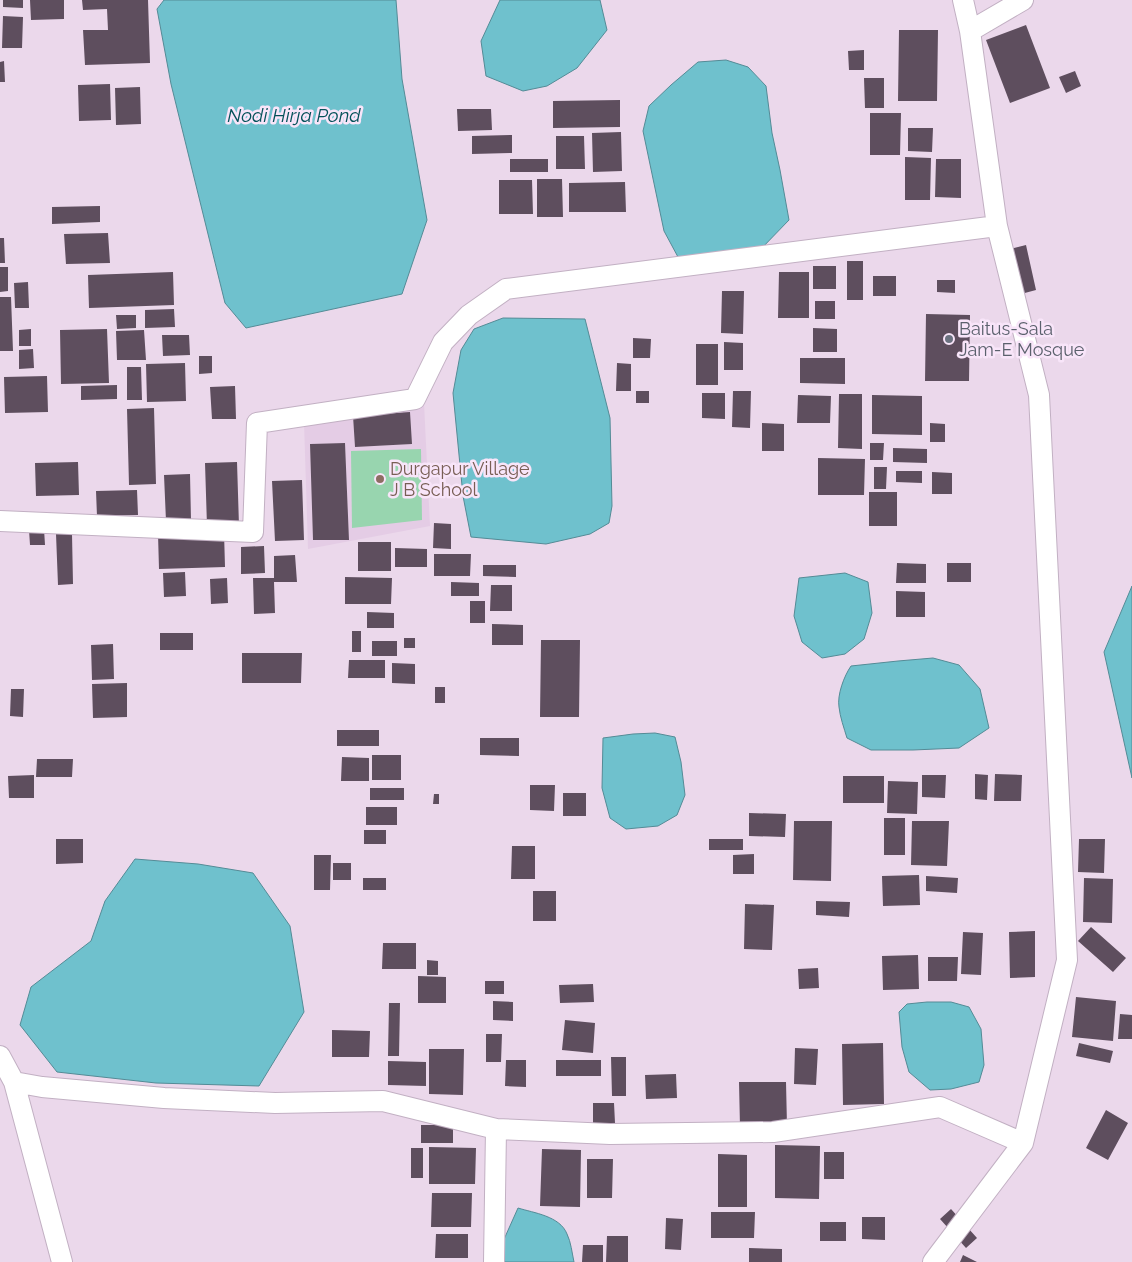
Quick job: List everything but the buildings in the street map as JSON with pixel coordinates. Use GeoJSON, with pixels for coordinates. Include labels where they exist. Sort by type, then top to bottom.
{"type":"FeatureCollection","features":[{"type":"Feature","properties":{"kind":"street"},"geometry":{"type":"LineString","coordinates":[[933,1262],[1023,1143],[1067,960],[1039,395],[997,226],[970,31],[962,0]]}},
{"type":"Feature","properties":{"kind":"street"},"geometry":{"type":"LineString","coordinates":[[970,31],[1023,0]]}},
{"type":"Feature","properties":{"kind":"street"},"geometry":{"type":"LineString","coordinates":[[0,521],[253,532],[257,423],[415,399],[443,342],[469,315],[506,289],[997,226]]}},
{"type":"Feature","properties":{"kind":"street"},"geometry":{"type":"LineString","coordinates":[[0,1056],[14,1082],[62,1262]]}},
{"type":"Feature","properties":{"kind":"street"},"geometry":{"type":"LineString","coordinates":[[14,1082],[42,1087],[174,1098],[274,1103],[382,1101],[496,1129],[610,1134],[773,1132],[940,1107],[1023,1143]]}},
{"type":"Feature","properties":{"kind":"street"},"geometry":{"type":"LineString","coordinates":[[494,1262],[496,1129]]}},
{"type":"Feature","properties":{"kind":"shaded area"},"geometry":{"type":"Polygon","coordinates":[[[424,403],[430,526],[308,549],[304,422],[424,403]],[[353,416],[355,447],[411,444],[353,416]],[[345,443],[310,444],[313,540],[349,539],[345,443]]]}},
{"type":"Feature","properties":{"kind":"green space"},"geometry":{"type":"Polygon","coordinates":[[[421,449],[422,520],[352,528],[351,451],[421,449]]]}},
{"type":"Feature","properties":{"kind":"water","name":"Nodi Hirja Pond"},"geometry":{"type":"Polygon","coordinates":[[[164,0],[396,0],[402,79],[427,220],[402,294],[246,328],[225,303],[171,84],[157,9],[164,0]]]}},
{"type":"Feature","properties":{"kind":"water"},"geometry":{"type":"Polygon","coordinates":[[[500,0],[600,0],[607,30],[577,68],[547,86],[523,91],[486,76],[481,41],[500,0]]]}},
{"type":"Feature","properties":{"kind":"water"},"geometry":{"type":"Polygon","coordinates":[[[726,60],[748,67],[766,86],[772,133],[789,220],[759,251],[678,257],[664,231],[643,131],[649,106],[698,62],[726,60]]]}},
{"type":"Feature","properties":{"kind":"water"},"geometry":{"type":"Polygon","coordinates":[[[503,318],[585,319],[610,418],[612,506],[609,523],[590,534],[546,544],[471,537],[463,496],[453,393],[461,350],[474,329],[503,318]]]}},
{"type":"Feature","properties":{"kind":"water"},"geometry":{"type":"Polygon","coordinates":[[[845,573],[868,582],[872,613],[864,639],[845,654],[822,658],[802,642],[794,616],[799,578],[845,573]]]}},
{"type":"Feature","properties":{"kind":"water"},"geometry":{"type":"Polygon","coordinates":[[[1132,586],[1132,778],[1104,652],[1132,586]]]}},
{"type":"Feature","properties":{"kind":"water"},"geometry":{"type":"Polygon","coordinates":[[[933,658],[959,665],[980,689],[989,728],[959,748],[871,750],[847,738],[840,715],[839,697],[851,666],[933,658]]]}},
{"type":"Feature","properties":{"kind":"water"},"geometry":{"type":"Polygon","coordinates":[[[655,733],[675,737],[681,762],[685,795],[677,815],[658,826],[626,829],[610,818],[602,788],[603,738],[655,733]]]}},
{"type":"Feature","properties":{"kind":"water"},"geometry":{"type":"Polygon","coordinates":[[[135,859],[198,864],[253,873],[290,926],[304,1012],[259,1086],[156,1083],[57,1072],[20,1025],[31,987],[91,941],[105,901],[135,859]]]}},
{"type":"Feature","properties":{"kind":"water"},"geometry":{"type":"Polygon","coordinates":[[[951,1002],[969,1007],[981,1029],[984,1065],[979,1082],[951,1089],[930,1090],[909,1072],[902,1047],[899,1012],[907,1004],[951,1002]]]}},
{"type":"Feature","properties":{"kind":"water"},"geometry":{"type":"Polygon","coordinates":[[[518,1208],[546,1216],[559,1223],[564,1228],[568,1237],[574,1262],[502,1262],[501,1246],[518,1208]]]}},
{"type":"Feature","properties":{"kind":"place","name":"Baitus-Sala Jam-E Mosque"},"geometry":{"type":"Point","coordinates":[949,339]}},
{"type":"Feature","properties":{"kind":"place","name":"Durgapur Village J B School"},"geometry":{"type":"Point","coordinates":[380,479]}}]}
